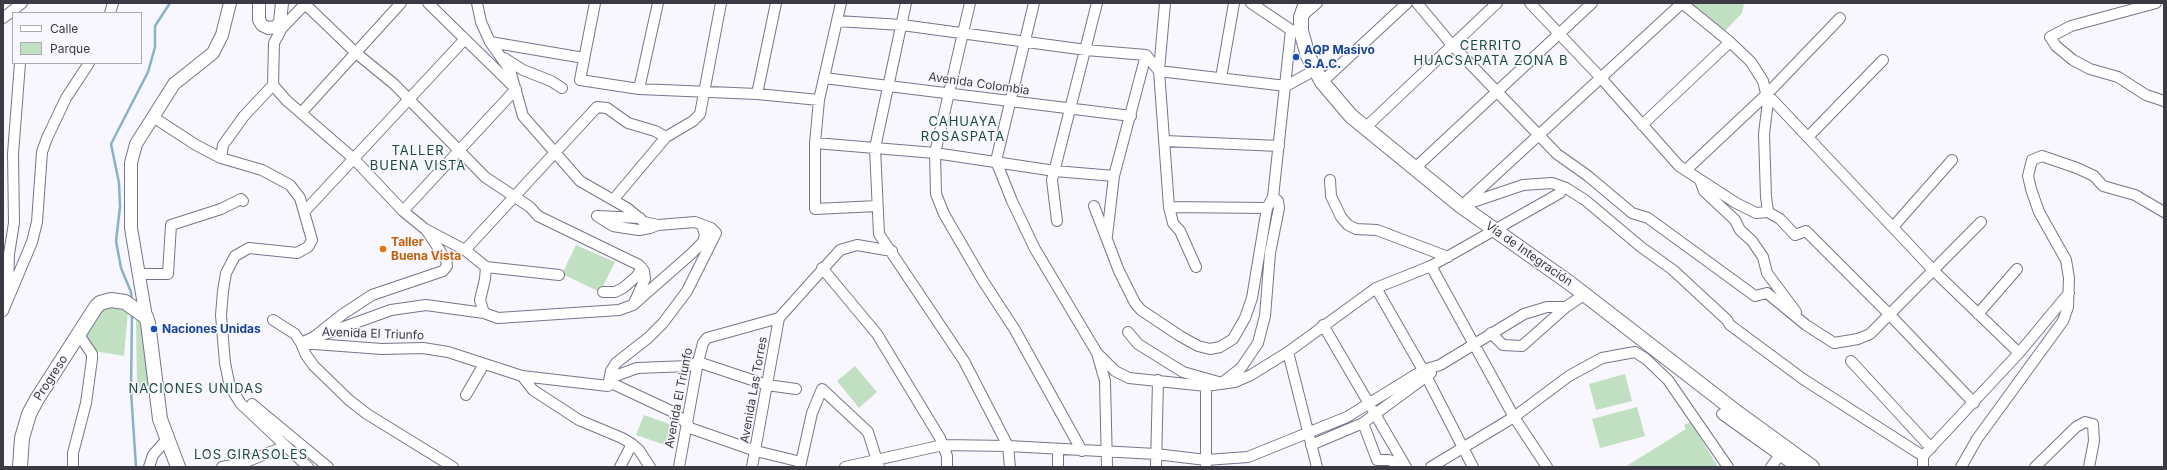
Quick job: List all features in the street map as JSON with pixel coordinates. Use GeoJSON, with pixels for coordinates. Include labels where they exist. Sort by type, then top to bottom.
{"type":"FeatureCollection","features":[{"type":"Feature","properties":{"kind":"main road"},"geometry":{"type":"LineString","coordinates":[[1297,26],[1306,3]]}},
{"type":"Feature","properties":{"kind":"main road","name":"Vía de Integración"},"geometry":{"type":"LineString","coordinates":[[1297,26],[1315,70],[1322,82],[1350,116],[1461,206],[1584,294],[1739,414],[1812,467]]}},
{"type":"Feature","properties":{"kind":"main road","name":"Progreso"},"geometry":{"type":"LineString","coordinates":[[20,467],[22,438],[29,414],[37,398],[96,307],[106,301],[125,302],[141,314]]}},
{"type":"Feature","properties":{"kind":"main road"},"geometry":{"type":"LineString","coordinates":[[141,314],[150,333],[159,412],[167,439],[178,467]]}},
{"type":"Feature","properties":{"kind":"street"},"geometry":{"type":"LineString","coordinates":[[3,18],[22,3]]}},
{"type":"Feature","properties":{"kind":"street"},"geometry":{"type":"LineString","coordinates":[[141,314],[139,274],[131,228],[131,162],[136,144],[174,84],[213,52],[222,36],[230,3]]}},
{"type":"Feature","properties":{"kind":"street"},"geometry":{"type":"LineString","coordinates":[[259,3],[259,20],[262,25],[277,31],[282,28],[305,3],[356,53],[394,84],[485,177],[530,207],[538,216],[570,233],[582,236],[642,268],[645,279],[633,305]]}},
{"type":"Feature","properties":{"kind":"street"},"geometry":{"type":"LineString","coordinates":[[221,158],[223,144],[244,116],[273,85],[274,43],[280,22],[282,3]]}},
{"type":"Feature","properties":{"kind":"street"},"geometry":{"type":"LineString","coordinates":[[301,113],[401,3]]}},
{"type":"Feature","properties":{"kind":"street"},"geometry":{"type":"LineString","coordinates":[[428,3],[516,89]]}},
{"type":"Feature","properties":{"kind":"street"},"geometry":{"type":"LineString","coordinates":[[477,3],[481,22],[490,42],[503,58],[510,70],[523,116],[580,181],[613,200],[644,222],[658,225]]}},
{"type":"Feature","properties":{"kind":"street"},"geometry":{"type":"LineString","coordinates":[[595,3],[580,80],[639,89],[704,93],[757,94],[819,100]]}},
{"type":"Feature","properties":{"kind":"street"},"geometry":{"type":"LineString","coordinates":[[639,89],[658,3]]}},
{"type":"Feature","properties":{"kind":"street"},"geometry":{"type":"LineString","coordinates":[[613,200],[666,137],[693,122],[700,114],[703,106],[704,93],[721,3]]}},
{"type":"Feature","properties":{"kind":"street"},"geometry":{"type":"LineString","coordinates":[[757,94],[776,3]]}},
{"type":"Feature","properties":{"kind":"street"},"geometry":{"type":"LineString","coordinates":[[841,3],[819,100],[815,143],[815,208],[877,206]]}},
{"type":"Feature","properties":{"kind":"street"},"geometry":{"type":"LineString","coordinates":[[906,3],[875,148],[877,206],[880,234],[964,360],[1008,446],[1010,467]]}},
{"type":"Feature","properties":{"kind":"street"},"geometry":{"type":"LineString","coordinates":[[970,3],[935,153],[936,194],[944,214],[982,281],[1015,330],[1082,451]]}},
{"type":"Feature","properties":{"kind":"street"},"geometry":{"type":"LineString","coordinates":[[1034,3],[1026,42],[996,161],[1012,201],[1035,249],[1097,353],[1115,371],[1129,378],[1206,386],[1235,382],[1251,375],[1288,352],[1323,325],[1376,288],[1431,266],[1560,193]]}},
{"type":"Feature","properties":{"kind":"street"},"geometry":{"type":"LineString","coordinates":[[1057,221],[1052,180],[1097,3]]}},
{"type":"Feature","properties":{"kind":"street"},"geometry":{"type":"LineString","coordinates":[[1165,3],[1159,71],[1169,207],[1173,223],[1180,231],[1196,267]]}},
{"type":"Feature","properties":{"kind":"street"},"geometry":{"type":"LineString","coordinates":[[1221,78],[1234,3]]}},
{"type":"Feature","properties":{"kind":"street"},"geometry":{"type":"LineString","coordinates":[[1251,3],[1297,26]]}},
{"type":"Feature","properties":{"kind":"street"},"geometry":{"type":"LineString","coordinates":[[1094,206],[1119,271],[1135,303],[1141,310],[1198,346],[1210,349],[1220,347],[1233,339],[1247,311],[1254,287],[1267,208],[1273,197],[1286,86],[1297,26],[1317,3]]}},
{"type":"Feature","properties":{"kind":"street"},"geometry":{"type":"LineString","coordinates":[[1322,82],[1407,3]]}},
{"type":"Feature","properties":{"kind":"street"},"geometry":{"type":"LineString","coordinates":[[1417,3],[1452,45],[1556,154],[1588,176],[1632,213],[1648,218],[1755,296],[1767,294],[1806,325],[1834,343],[1845,342],[1870,334],[1981,222]]}},
{"type":"Feature","properties":{"kind":"street"},"geometry":{"type":"LineString","coordinates":[[1365,128],[1498,3]]}},
{"type":"Feature","properties":{"kind":"street"},"geometry":{"type":"LineString","coordinates":[[1530,3],[1601,78],[1679,166],[1736,203],[1756,213],[1768,212],[1780,219],[1795,235],[1806,232],[1890,315],[1974,403]]}},
{"type":"Feature","properties":{"kind":"street"},"geometry":{"type":"LineString","coordinates":[[1414,169],[1592,3]]}},
{"type":"Feature","properties":{"kind":"street"},"geometry":{"type":"LineString","coordinates":[[1461,206],[1682,3],[1730,42],[1751,62],[1763,81],[1768,101],[1764,134],[1766,197],[1768,212]]}},
{"type":"Feature","properties":{"kind":"street"},"geometry":{"type":"LineString","coordinates":[[2156,3],[2071,26],[2050,37],[2056,46],[2072,60],[2090,70],[2118,77],[2146,95],[2164,101]]}},
{"type":"Feature","properties":{"kind":"street"},"geometry":{"type":"LineString","coordinates":[[1686,170],[1767,94],[1840,18]]}},
{"type":"Feature","properties":{"kind":"street"},"geometry":{"type":"LineString","coordinates":[[837,21],[902,25],[1086,50],[1146,55],[1159,71],[1286,86],[1315,70]]}},
{"type":"Feature","properties":{"kind":"street"},"geometry":{"type":"LineString","coordinates":[[304,212],[465,39]]}},
{"type":"Feature","properties":{"kind":"street"},"geometry":{"type":"LineString","coordinates":[[490,42],[584,58]]}},
{"type":"Feature","properties":{"kind":"street"},"geometry":{"type":"LineString","coordinates":[[1642,125],[1730,42]]}},
{"type":"Feature","properties":{"kind":"street"},"geometry":{"type":"LineString","coordinates":[[1107,239],[1114,176],[1146,55]]}},
{"type":"Feature","properties":{"kind":"street"},"geometry":{"type":"LineString","coordinates":[[503,58],[523,70],[551,81],[562,88]]}},
{"type":"Feature","properties":{"kind":"street"},"geometry":{"type":"LineString","coordinates":[[1808,137],[1883,60]]}},
{"type":"Feature","properties":{"kind":"street"},"geometry":{"type":"LineString","coordinates":[[8,297],[9,254],[14,223],[13,154],[20,64]]}},
{"type":"Feature","properties":{"kind":"street"},"geometry":{"type":"LineString","coordinates":[[3,311],[32,242],[37,222],[42,152],[46,138],[66,98],[88,64]]}},
{"type":"Feature","properties":{"kind":"street","name":"Avenida Colombia"},"geometry":{"type":"LineString","coordinates":[[824,78],[950,92],[1011,102],[1131,116]]}},
{"type":"Feature","properties":{"kind":"street"},"geometry":{"type":"LineString","coordinates":[[273,85],[301,113],[354,159],[403,211],[425,229],[466,250],[486,266],[559,275]]}},
{"type":"Feature","properties":{"kind":"street"},"geometry":{"type":"LineString","coordinates":[[403,211],[516,89]]}},
{"type":"Feature","properties":{"kind":"street"},"geometry":{"type":"LineString","coordinates":[[1767,94],[1934,271],[2019,353]]}},
{"type":"Feature","properties":{"kind":"street"},"geometry":{"type":"LineString","coordinates":[[466,250],[597,106],[607,108],[628,123],[655,131],[666,137]]}},
{"type":"Feature","properties":{"kind":"street"},"geometry":{"type":"LineString","coordinates":[[153,117],[196,145],[221,158],[262,170],[290,185],[300,198],[312,240],[308,247],[297,253],[249,248],[241,251],[229,265],[223,291],[222,333],[230,387],[241,404],[308,467]]}},
{"type":"Feature","properties":{"kind":"street"},"geometry":{"type":"LineString","coordinates":[[1165,141],[1278,146]]}},
{"type":"Feature","properties":{"kind":"street"},"geometry":{"type":"LineString","coordinates":[[815,143],[935,153],[1055,171],[1114,176]]}},
{"type":"Feature","properties":{"kind":"street"},"geometry":{"type":"LineString","coordinates":[[1961,467],[1977,439],[2063,321],[2068,307],[2069,278],[2066,260],[2039,212],[2031,189],[2028,176],[2032,160],[2042,156],[2078,168],[2094,176],[2103,186],[2135,195],[2164,212]]}},
{"type":"Feature","properties":{"kind":"street"},"geometry":{"type":"LineString","coordinates":[[1893,227],[1952,160]]}},
{"type":"Feature","properties":{"kind":"street"},"geometry":{"type":"LineString","coordinates":[[1330,180],[1331,196],[1341,217],[1348,225],[1356,229],[1377,230],[1448,257]]}},
{"type":"Feature","properties":{"kind":"street"},"geometry":{"type":"LineString","coordinates":[[1700,180],[1704,191],[1735,220],[1740,230],[1752,241],[1763,257],[1767,274],[1806,325]]}},
{"type":"Feature","properties":{"kind":"street"},"geometry":{"type":"LineString","coordinates":[[1461,206],[1512,187],[1552,183],[1566,188],[1585,200],[1641,248],[1673,270],[1727,320],[1730,326],[1803,379],[1923,456]]}},
{"type":"Feature","properties":{"kind":"street"},"geometry":{"type":"LineString","coordinates":[[1222,383],[1241,368],[1248,360],[1261,334],[1265,316],[1270,253],[1279,208],[1278,201],[1273,197]]}},
{"type":"Feature","properties":{"kind":"street"},"geometry":{"type":"LineString","coordinates":[[139,274],[168,274],[171,225],[221,209],[241,199],[243,201]]}},
{"type":"Feature","properties":{"kind":"street"},"geometry":{"type":"LineString","coordinates":[[1169,207],[1267,208]]}},
{"type":"Feature","properties":{"kind":"street"},"geometry":{"type":"LineString","coordinates":[[609,382],[611,371],[616,363],[648,338],[663,323],[687,291],[716,233],[711,228],[696,222],[658,225],[639,230],[613,226],[597,216],[640,218]]}},
{"type":"Feature","properties":{"kind":"street"},"geometry":{"type":"LineString","coordinates":[[301,343],[314,337],[392,310],[426,305],[484,313],[498,318],[619,310],[633,305],[703,242],[705,235],[702,225]]}},
{"type":"Feature","properties":{"kind":"street"},"geometry":{"type":"LineString","coordinates":[[314,337],[343,314],[372,295],[443,271],[448,266],[446,260],[425,229]]}},
{"type":"Feature","properties":{"kind":"street"},"geometry":{"type":"LineString","coordinates":[[780,318],[822,268],[840,250],[857,244],[892,252]]}},
{"type":"Feature","properties":{"kind":"street"},"geometry":{"type":"LineString","coordinates":[[484,313],[480,300],[485,279],[486,266]]}},
{"type":"Feature","properties":{"kind":"street"},"geometry":{"type":"LineString","coordinates":[[1431,266],[1475,343],[1514,417],[1547,467]]}},
{"type":"Feature","properties":{"kind":"street"},"geometry":{"type":"LineString","coordinates":[[603,292],[615,292],[623,288],[636,277],[642,268]]}},
{"type":"Feature","properties":{"kind":"street"},"geometry":{"type":"LineString","coordinates":[[822,268],[877,334],[944,445],[947,456],[947,467]]}},
{"type":"Feature","properties":{"kind":"street"},"geometry":{"type":"LineString","coordinates":[[1978,314],[2017,269]]}},
{"type":"Feature","properties":{"kind":"street"},"geometry":{"type":"LineString","coordinates":[[1376,288],[1425,374],[1472,467]]}},
{"type":"Feature","properties":{"kind":"street"},"geometry":{"type":"LineString","coordinates":[[1491,333],[1503,345],[1522,346],[1566,307],[1584,294]]}},
{"type":"Feature","properties":{"kind":"street"},"geometry":{"type":"LineString","coordinates":[[1922,467],[1923,456],[1974,403],[2069,294]]}},
{"type":"Feature","properties":{"kind":"street"},"geometry":{"type":"LineString","coordinates":[[1311,445],[1364,423],[1425,374],[1524,314],[1547,307],[1566,307]]}},
{"type":"Feature","properties":{"kind":"street","name":"Avenida El Triunfo"},"geometry":{"type":"LineString","coordinates":[[679,467],[688,425],[698,362],[703,343],[707,338],[780,318]]}},
{"type":"Feature","properties":{"kind":"street","name":"Avenida Las Torres"},"geometry":{"type":"LineString","coordinates":[[752,467],[780,318]]}},
{"type":"Feature","properties":{"kind":"street"},"geometry":{"type":"LineString","coordinates":[[273,320],[295,334],[306,355],[314,366],[349,400],[367,414],[453,467]]}},
{"type":"Feature","properties":{"kind":"street"},"geometry":{"type":"LineString","coordinates":[[1323,325],[1406,467]]}},
{"type":"Feature","properties":{"kind":"street"},"geometry":{"type":"LineString","coordinates":[[1128,332],[1138,344],[1183,372],[1222,383]]}},
{"type":"Feature","properties":{"kind":"street"},"geometry":{"type":"LineString","coordinates":[[73,467],[73,453],[86,403],[92,359],[92,354],[79,335]]}},
{"type":"Feature","properties":{"kind":"street","name":"Avenida El Triunfo"},"geometry":{"type":"LineString","coordinates":[[301,343],[382,349],[423,348],[448,352],[522,376],[609,382]]}},
{"type":"Feature","properties":{"kind":"street"},"geometry":{"type":"LineString","coordinates":[[1288,352],[1317,467]]}},
{"type":"Feature","properties":{"kind":"street"},"geometry":{"type":"LineString","coordinates":[[1431,467],[1514,417],[1569,376],[1602,358],[1636,352],[1646,359],[1668,380],[1728,467]]}},
{"type":"Feature","properties":{"kind":"street"},"geometry":{"type":"LineString","coordinates":[[1097,353],[1105,380],[1107,467]]}},
{"type":"Feature","properties":{"kind":"street"},"geometry":{"type":"LineString","coordinates":[[1851,361],[1931,448]]}},
{"type":"Feature","properties":{"kind":"street"},"geometry":{"type":"LineString","coordinates":[[609,382],[637,368],[689,366],[698,362],[767,385],[796,389]]}},
{"type":"Feature","properties":{"kind":"street"},"geometry":{"type":"LineString","coordinates":[[466,395],[484,364]]}},
{"type":"Feature","properties":{"kind":"street"},"geometry":{"type":"LineString","coordinates":[[845,467],[878,464],[944,445],[1008,446],[1156,454],[1206,463],[1248,457],[1347,417],[1369,403],[1425,374]]}},
{"type":"Feature","properties":{"kind":"street"},"geometry":{"type":"LineString","coordinates":[[522,376],[533,390],[579,420],[622,438],[632,444],[639,450],[650,467]]}},
{"type":"Feature","properties":{"kind":"street"},"geometry":{"type":"LineString","coordinates":[[1156,467],[1158,380]]}},
{"type":"Feature","properties":{"kind":"street"},"geometry":{"type":"LineString","coordinates":[[609,382],[671,411],[688,425],[756,451],[800,464],[812,413],[822,389],[868,432],[878,464]]}},
{"type":"Feature","properties":{"kind":"street"},"geometry":{"type":"LineString","coordinates":[[1206,386],[1206,463]]}},
{"type":"Feature","properties":{"kind":"street"},"geometry":{"type":"LineString","coordinates":[[252,404],[328,467]]}},
{"type":"Feature","properties":{"kind":"street"},"geometry":{"type":"LineString","coordinates":[[1722,414],[1796,467]]}},
{"type":"Feature","properties":{"kind":"street"},"geometry":{"type":"LineString","coordinates":[[2035,467],[2076,427],[2085,422],[2093,424],[2094,441],[2089,467]]}},
{"type":"Feature","properties":{"kind":"street"},"geometry":{"type":"LineString","coordinates":[[1364,423],[1377,460],[1389,460],[1406,467]]}},
{"type":"Feature","properties":{"kind":"street"},"geometry":{"type":"LineString","coordinates":[[149,467],[153,455],[167,439]]}},
{"type":"Feature","properties":{"kind":"street"},"geometry":{"type":"LineString","coordinates":[[620,467],[632,444]]}},
{"type":"Feature","properties":{"kind":"street"},"geometry":{"type":"LineString","coordinates":[[222,467],[240,465],[286,446]]}},
{"type":"Feature","properties":{"kind":"street"},"geometry":{"type":"LineString","coordinates":[[1058,449],[1058,467]]}},
{"type":"Feature","properties":{"kind":"street"},"geometry":{"type":"LineString","coordinates":[[1770,467],[1780,455]]}},
{"type":"Feature","properties":{"kind":"street"},"geometry":{"type":"LineString","coordinates":[[1248,457],[1250,467]]}},
{"type":"Feature","properties":{"kind":"green space"},"geometry":{"type":"Polygon","coordinates":[[[1690,3],[1744,3],[1742,13],[1724,32],[1690,3]]]}},
{"type":"Feature","properties":{"kind":"green space"},"geometry":{"type":"Polygon","coordinates":[[[576,245],[615,262],[600,292],[562,274],[576,245]]]}},
{"type":"Feature","properties":{"kind":"green space"},"geometry":{"type":"Polygon","coordinates":[[[112,307],[128,312],[124,356],[94,351],[83,336],[99,309],[112,307]]]}},
{"type":"Feature","properties":{"kind":"green space"},"geometry":{"type":"Polygon","coordinates":[[[136,318],[142,326],[149,386],[137,388],[136,318]]]}},
{"type":"Feature","properties":{"kind":"green space"},"geometry":{"type":"Polygon","coordinates":[[[855,366],[877,392],[859,408],[837,381],[855,366]]]}},
{"type":"Feature","properties":{"kind":"green space"},"geometry":{"type":"Polygon","coordinates":[[[1625,374],[1632,401],[1596,410],[1589,384],[1625,374]]]}},
{"type":"Feature","properties":{"kind":"green space"},"geometry":{"type":"Polygon","coordinates":[[[1637,407],[1645,436],[1600,448],[1592,419],[1637,407]]]}},
{"type":"Feature","properties":{"kind":"green space"},"geometry":{"type":"Polygon","coordinates":[[[644,415],[675,426],[668,446],[636,435],[644,415]]]}},
{"type":"Feature","properties":{"kind":"green space"},"geometry":{"type":"Polygon","coordinates":[[[1691,422],[1718,467],[1625,467],[1686,429],[1684,425],[1691,422]]]}},
{"type":"Feature","properties":{"kind":"waterway"},"geometry":{"type":"LineString","coordinates":[[132,301],[131,292],[121,268],[116,241],[120,207],[119,183],[111,144],[148,72],[155,47],[155,26],[170,3]]}},
{"type":"Feature","properties":{"kind":"waterway"},"geometry":{"type":"LineString","coordinates":[[132,312],[131,391],[136,467]]}},
{"type":"Feature","properties":{"kind":"place","name":"AQP Masivo S.A.C."},"geometry":{"type":"Point","coordinates":[1296,57]}},
{"type":"Feature","properties":{"kind":"place","name":"Taller Buena Vista"},"geometry":{"type":"Point","coordinates":[383,249]}},
{"type":"Feature","properties":{"kind":"place","name":"Naciones Unidas"},"geometry":{"type":"Point","coordinates":[154,329]}},
{"type":"Feature","properties":{"kind":"district","name":"CERRITO HUACSAPATA ZONA B"},"geometry":{"type":"Point","coordinates":[1491,54]}},
{"type":"Feature","properties":{"kind":"district","name":"CAHUAYA ROSASPATA"},"geometry":{"type":"Point","coordinates":[963,130]}},
{"type":"Feature","properties":{"kind":"district","name":"TALLER BUENA VISTA"},"geometry":{"type":"Point","coordinates":[418,158]}},
{"type":"Feature","properties":{"kind":"district","name":"NACIONES UNIDAS"},"geometry":{"type":"Point","coordinates":[196,389]}},
{"type":"Feature","properties":{"kind":"district","name":"LOS GIRASOLES"},"geometry":{"type":"Point","coordinates":[251,455]}}]}
